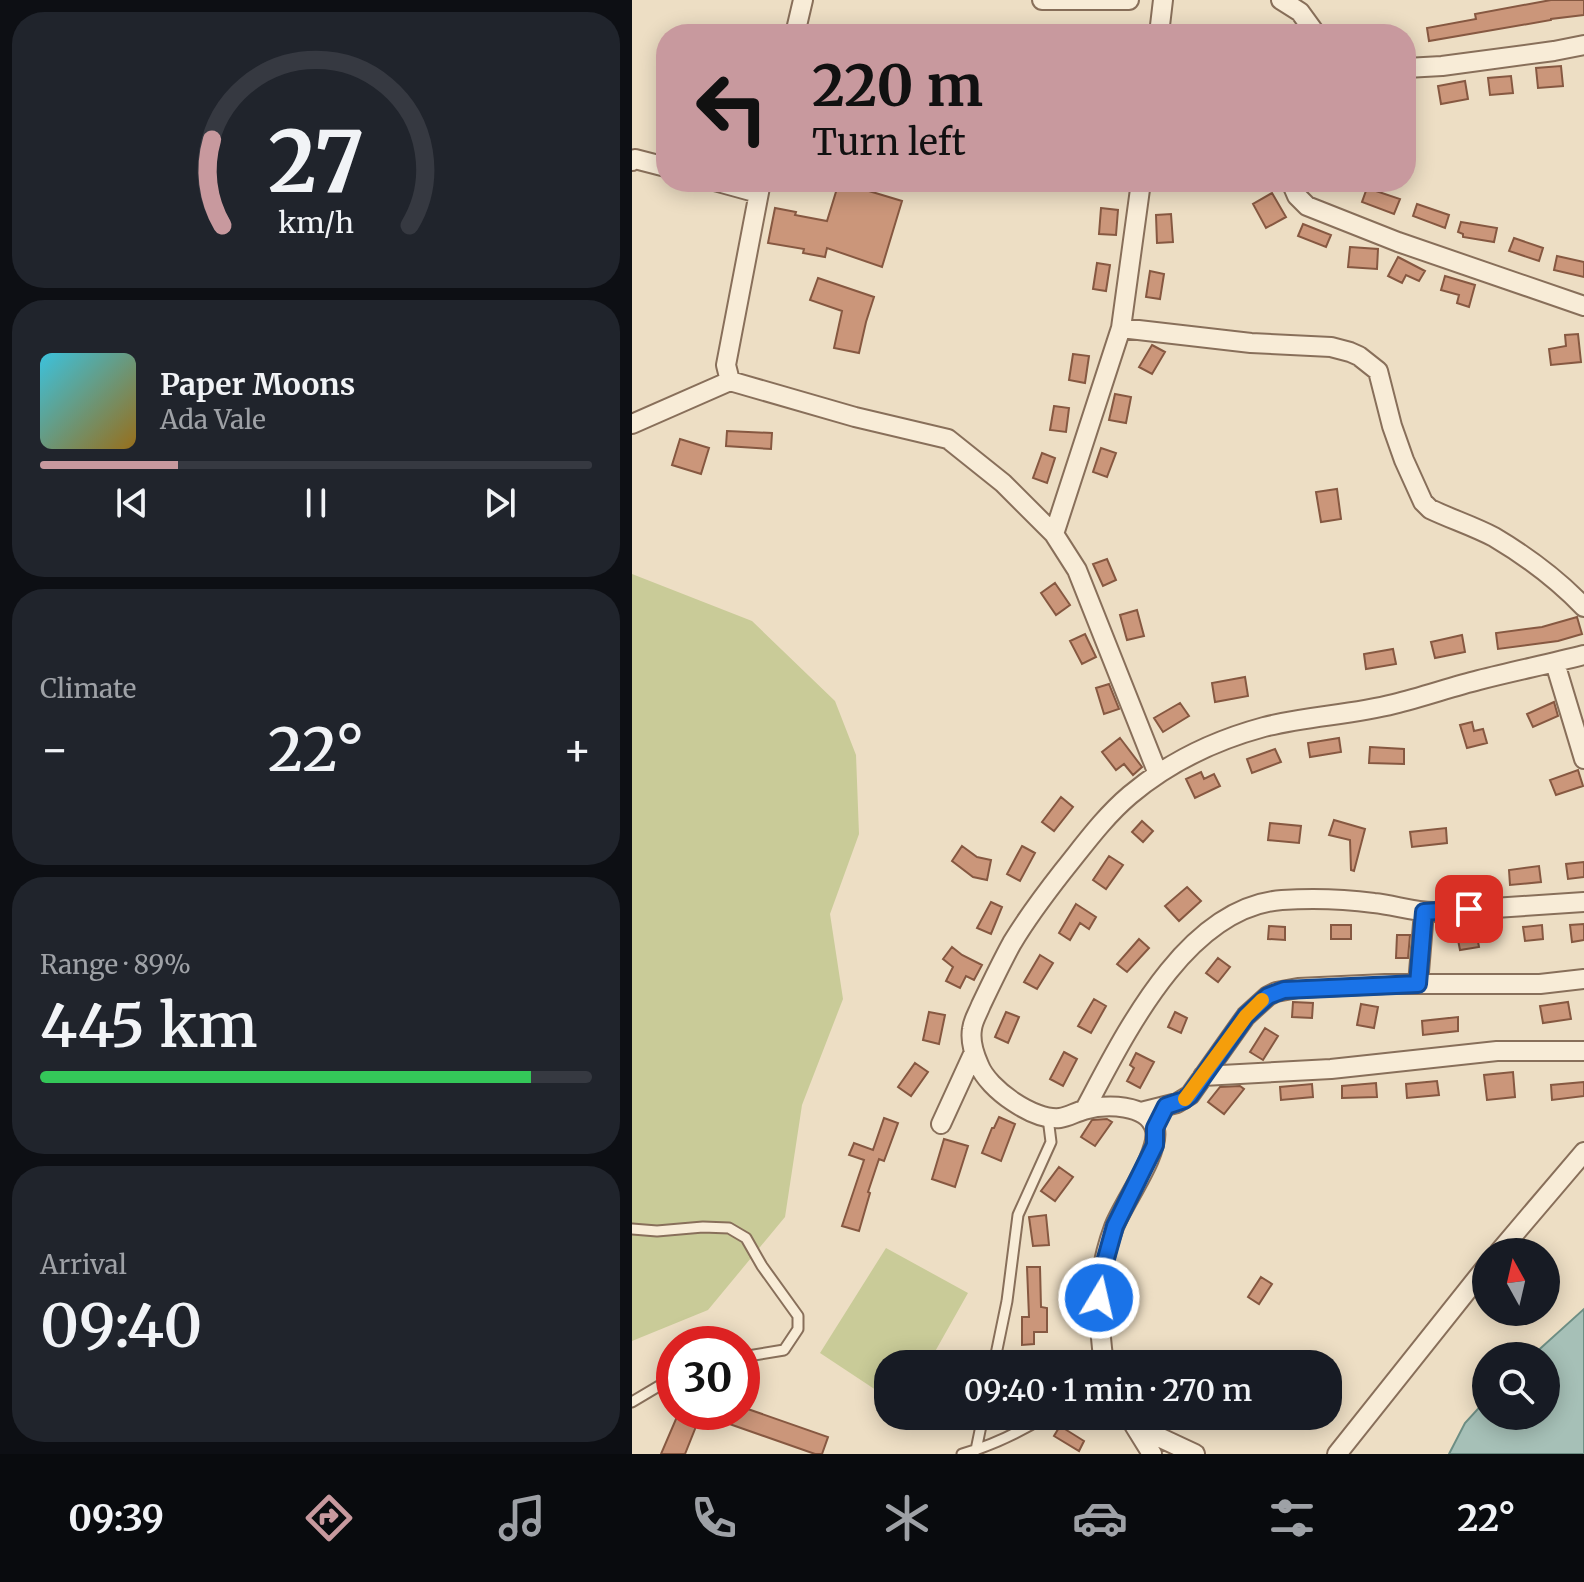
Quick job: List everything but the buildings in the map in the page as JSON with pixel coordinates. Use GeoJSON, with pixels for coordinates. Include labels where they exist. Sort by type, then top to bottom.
{"type":"FeatureCollection","features":[{"type":"Feature","properties":{"kind":"street"},"geometry":{"type":"LineString","coordinates":[[797,24],[803,0]]}},
{"type":"Feature","properties":{"kind":"street"},"geometry":{"type":"LineString","coordinates":[[1042,0],[1129,0]]}},
{"type":"Feature","properties":{"kind":"street"},"geometry":{"type":"LineString","coordinates":[[1160,24],[1163,0]]}},
{"type":"Feature","properties":{"kind":"street"},"geometry":{"type":"LineString","coordinates":[[1281,0],[1302,6],[1311,24]]}},
{"type":"Feature","properties":{"kind":"street"},"geometry":{"type":"LineString","coordinates":[[1416,67],[1470,63],[1584,45]]}},
{"type":"Feature","properties":{"kind":"street"},"geometry":{"type":"LineString","coordinates":[[632,161],[635,159],[656,164]]}},
{"type":"Feature","properties":{"kind":"street"},"geometry":{"type":"LineString","coordinates":[[730,381],[726,365],[759,192]]}},
{"type":"Feature","properties":{"kind":"street"},"geometry":{"type":"LineString","coordinates":[[1054,534],[1121,328],[1140,192]]}},
{"type":"Feature","properties":{"kind":"street"},"geometry":{"type":"LineString","coordinates":[[1295,192],[1307,206],[1398,242],[1584,306]]}},
{"type":"Feature","properties":{"kind":"street"},"geometry":{"type":"LineString","coordinates":[[1121,328],[1251,343],[1331,347],[1359,356],[1378,371],[1392,426],[1423,502],[1430,509],[1493,537],[1516,551],[1560,584],[1584,607]]}},
{"type":"Feature","properties":{"kind":"street"},"geometry":{"type":"LineString","coordinates":[[632,424],[730,381],[855,417],[948,439],[1003,483],[1054,534],[1077,570],[1158,774]]}},
{"type":"Feature","properties":{"kind":"street"},"geometry":{"type":"LineString","coordinates":[[1155,1128],[1148,1116],[1141,1112],[1113,1107],[1092,1104],[1061,1118],[1048,1118],[1018,1104],[990,1083],[980,1069],[971,1038],[972,1025],[1017,935],[1048,890],[1101,824],[1129,796],[1158,774],[1237,735],[1268,726],[1394,704],[1584,655]]}},
{"type":"Feature","properties":{"kind":"street"},"geometry":{"type":"LineString","coordinates":[[1555,663],[1584,759]]}},
{"type":"Feature","properties":{"kind":"street"},"geometry":{"type":"LineString","coordinates":[[1092,1104],[1143,1006],[1198,938],[1230,915],[1263,902],[1284,899],[1369,902],[1424,912],[1584,902]]}},
{"type":"Feature","properties":{"kind":"street"},"geometry":{"type":"LineString","coordinates":[[1418,984],[1424,912]]}},
{"type":"Feature","properties":{"kind":"street"},"geometry":{"type":"LineString","coordinates":[[1141,1112],[1184,1100],[1246,1016],[1276,992],[1298,988],[1418,984],[1540,984],[1584,979]]}},
{"type":"Feature","properties":{"kind":"street"},"geometry":{"type":"LineString","coordinates":[[1203,1076],[1331,1069],[1497,1051],[1584,1051]]}},
{"type":"Feature","properties":{"kind":"street"},"geometry":{"type":"LineString","coordinates":[[941,1124],[974,1052]]}},
{"type":"Feature","properties":{"kind":"street"},"geometry":{"type":"LineString","coordinates":[[1102,1350],[1098,1316],[1100,1280],[1115,1226],[1155,1145],[1155,1128],[1166,1106]]}},
{"type":"Feature","properties":{"kind":"street"},"geometry":{"type":"LineString","coordinates":[[1511,1238],[1584,1152]]}},
{"type":"Feature","properties":{"kind":"street"},"geometry":{"type":"LineString","coordinates":[[1337,1454],[1472,1285]]}},
{"type":"Feature","properties":{"kind":"street"},"geometry":{"type":"LineString","coordinates":[[1137,1430],[1152,1454]]}},
{"type":"Feature","properties":{"kind":"street"},"geometry":{"type":"LineString","coordinates":[[1149,1430],[1195,1454]]}},
{"type":"Feature","properties":{"kind":"lane"},"geometry":{"type":"LineString","coordinates":[[997,1350],[1007,1301],[1018,1215],[1051,1142],[1048,1118]]}},
{"type":"Feature","properties":{"kind":"lane"},"geometry":{"type":"LineString","coordinates":[[632,1229],[729,1228],[746,1238],[798,1316],[798,1329],[784,1350],[760,1354]]}},
{"type":"Feature","properties":{"kind":"lane"},"geometry":{"type":"LineString","coordinates":[[632,1402],[656,1388]]}},
{"type":"Feature","properties":{"kind":"lane"},"geometry":{"type":"LineString","coordinates":[[976,1450],[980,1430]]}},
{"type":"Feature","properties":{"kind":"lane"},"geometry":{"type":"LineString","coordinates":[[962,1454],[1021,1430]]}},
{"type":"Feature","properties":{"kind":"green space"},"geometry":{"type":"Polygon","coordinates":[[[632,574],[752,621],[835,701],[856,755],[859,834],[830,914],[843,999],[802,1105],[785,1217],[708,1310],[669,1326],[656,1326],[656,1331],[632,1341],[632,574]]]}},
{"type":"Feature","properties":{"kind":"green space"},"geometry":{"type":"Polygon","coordinates":[[[886,1248],[968,1293],[936,1350],[874,1350],[874,1389],[820,1353],[886,1248]]]}},
{"type":"Feature","properties":{"kind":"water"},"geometry":{"type":"Polygon","coordinates":[[[1584,1309],[1584,1454],[1449,1454],[1472,1415],[1472,1430],[1560,1430],[1560,1342],[1547,1342],[1584,1309]]]}},
{"type":"Feature","properties":{"kind":"slow traffic"},"geometry":{"type":"LineString","coordinates":[[1185,1099],[1246,1016],[1262,1000]]}},
{"type":"Feature","properties":{"kind":"route"},"geometry":{"type":"LineString","coordinates":[[1099,1298],[1100,1280],[1115,1226],[1155,1145],[1155,1128],[1166,1106],[1190,1095],[1246,1016],[1268,996],[1284,990],[1418,984],[1424,912],[1469,909]]}}]}
